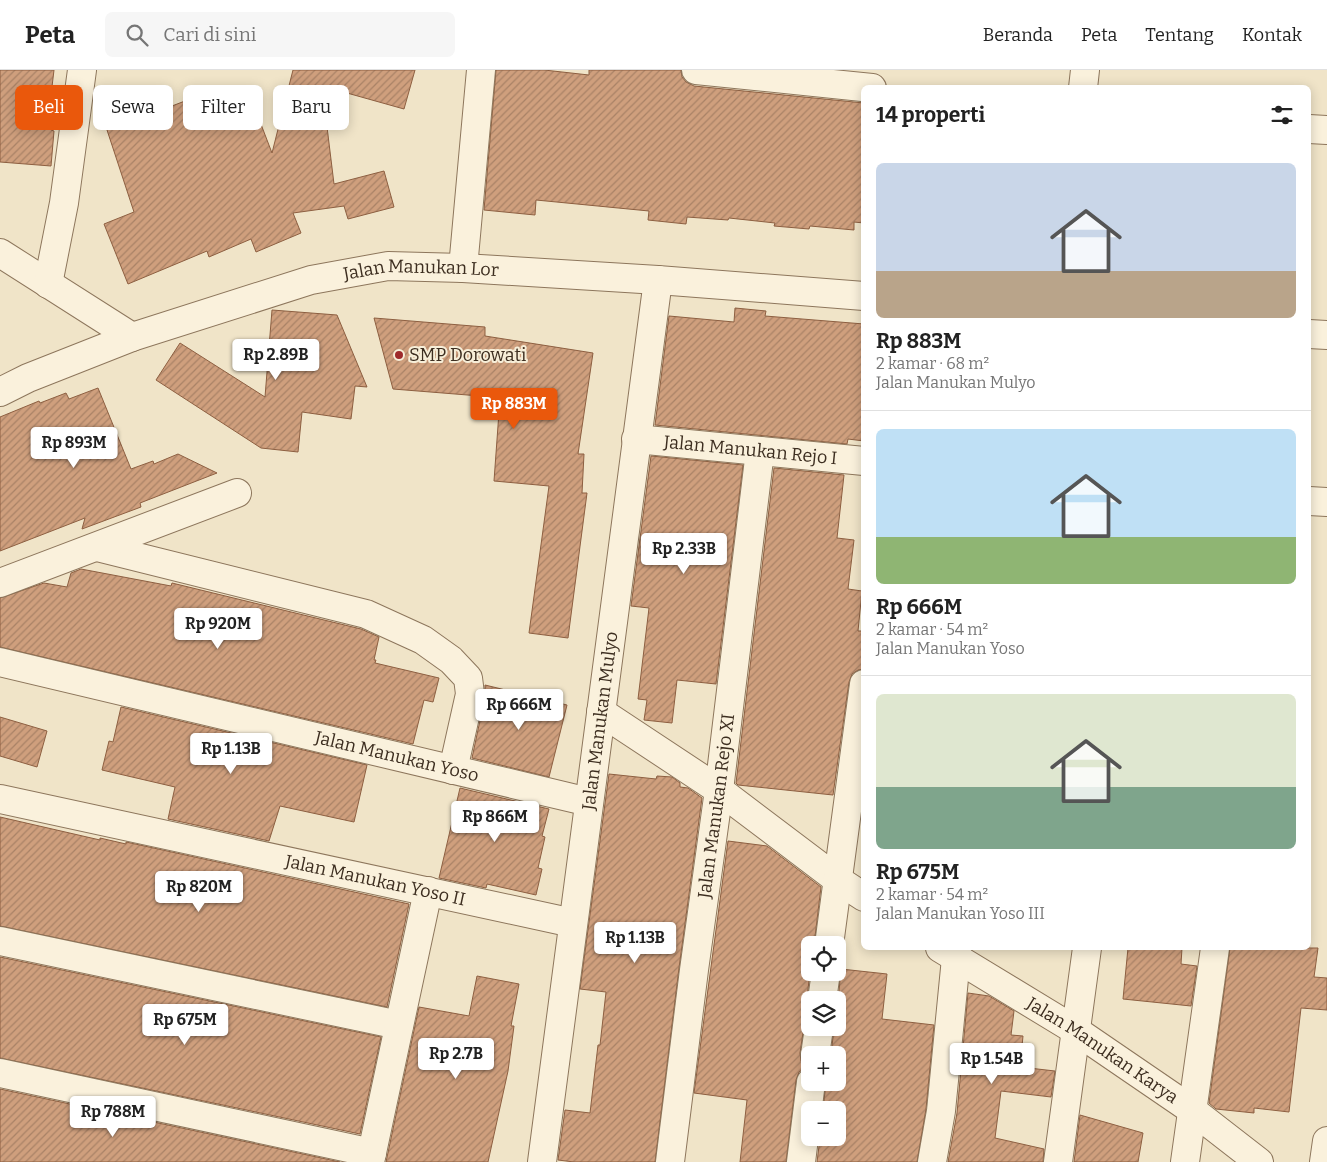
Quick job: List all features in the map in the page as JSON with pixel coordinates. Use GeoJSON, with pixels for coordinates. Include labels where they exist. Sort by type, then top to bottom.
{"type":"FeatureCollection","features":[{"type":"Feature","properties":{"kind":"street"},"geometry":{"type":"LineString","coordinates":[[48,284],[64,203],[82,70]]}},
{"type":"Feature","properties":{"kind":"street"},"geometry":{"type":"LineString","coordinates":[[463,268],[481,70]]}},
{"type":"Feature","properties":{"kind":"street"},"geometry":{"type":"LineString","coordinates":[[696,70],[861,87]]}},
{"type":"Feature","properties":{"kind":"street"},"geometry":{"type":"LineString","coordinates":[[1083,85],[1085,70]]}},
{"type":"Feature","properties":{"kind":"street"},"geometry":{"type":"LineString","coordinates":[[1311,129],[1327,130]]}},
{"type":"Feature","properties":{"kind":"street"},"geometry":{"type":"LineString","coordinates":[[0,253],[132,337]]}},
{"type":"Feature","properties":{"kind":"street","name":"Jalan Manukan Lor"},"geometry":{"type":"LineString","coordinates":[[0,392],[28,378],[132,337],[312,280],[388,266],[463,268],[658,280],[861,296]]}},
{"type":"Feature","properties":{"kind":"street","name":"Jalan Manukan Mulyo"},"geometry":{"type":"LineString","coordinates":[[542,1162],[658,280]]}},
{"type":"Feature","properties":{"kind":"street"},"geometry":{"type":"LineString","coordinates":[[1311,334],[1327,335]]}},
{"type":"Feature","properties":{"kind":"street","name":"Jalan Manukan Rejo I"},"geometry":{"type":"LineString","coordinates":[[636,439],[861,461]]}},
{"type":"Feature","properties":{"kind":"street","name":"Jalan Manukan Rejo XI"},"geometry":{"type":"LineString","coordinates":[[670,1162],[695,960],[719,790],[760,451]]}},
{"type":"Feature","properties":{"kind":"street"},"geometry":{"type":"LineString","coordinates":[[0,583],[237,494]]}},
{"type":"Feature","properties":{"kind":"street"},"geometry":{"type":"LineString","coordinates":[[1311,501],[1327,502]]}},
{"type":"Feature","properties":{"kind":"street"},"geometry":{"type":"LineString","coordinates":[[97,547],[366,614],[423,640],[451,660],[468,678],[470,694],[454,770]]}},
{"type":"Feature","properties":{"kind":"street","name":"Jalan Manukan Yoso"},"geometry":{"type":"LineString","coordinates":[[0,662],[589,802]]}},
{"type":"Feature","properties":{"kind":"street"},"geometry":{"type":"LineString","coordinates":[[831,936],[861,707]]}},
{"type":"Feature","properties":{"kind":"street"},"geometry":{"type":"LineString","coordinates":[[601,712],[719,790],[838,880],[861,895]]}},
{"type":"Feature","properties":{"kind":"street","name":"Jalan Manukan Yoso II"},"geometry":{"type":"LineString","coordinates":[[0,799],[573,923]]}},
{"type":"Feature","properties":{"kind":"street"},"geometry":{"type":"LineString","coordinates":[[0,1073],[371,1158],[428,891]]}},
{"type":"Feature","properties":{"kind":"street"},"geometry":{"type":"LineString","coordinates":[[0,941],[399,1025]]}},
{"type":"Feature","properties":{"kind":"street"},"geometry":{"type":"LineString","coordinates":[[1058,1162],[1087,950]]}},
{"type":"Feature","properties":{"kind":"street"},"geometry":{"type":"LineString","coordinates":[[1185,1162],[1215,950]]}},
{"type":"Feature","properties":{"kind":"street"},"geometry":{"type":"LineString","coordinates":[[932,1162],[941,1112],[951,951]]}},
{"type":"Feature","properties":{"kind":"street","name":"Jalan Manukan Karya"},"geometry":{"type":"LineString","coordinates":[[951,951],[1075,1030],[1192,1110],[1259,1162]]}},
{"type":"Feature","properties":{"kind":"street"},"geometry":{"type":"LineString","coordinates":[[801,1162],[810,1091]]}},
{"type":"Feature","properties":{"kind":"street"},"geometry":{"type":"LineString","coordinates":[[1324,1162],[1327,1141]]}},
{"type":"Feature","properties":{"kind":"building"},"geometry":{"type":"Polygon","coordinates":[[[0,70],[54,70],[52,85],[15,85],[15,130],[54,131],[51,166],[0,162],[0,70]]]}},
{"type":"Feature","properties":{"kind":"building"},"geometry":{"type":"Polygon","coordinates":[[[293,70],[415,70],[404,109],[349,94],[349,85],[289,85],[293,70]]]}},
{"type":"Feature","properties":{"kind":"building"},"geometry":{"type":"Polygon","coordinates":[[[496,70],[544,70],[589,75],[589,70],[681,70],[682,77],[686,82],[694,86],[861,103],[861,223],[854,222],[854,230],[810,226],[809,229],[774,226],[775,223],[729,218],[728,220],[687,217],[686,224],[648,220],[649,211],[536,200],[535,215],[484,210],[496,70]]]}},
{"type":"Feature","properties":{"kind":"building"},"geometry":{"type":"Polygon","coordinates":[[[183,102],[183,130],[263,130],[272,153],[278,130],[327,130],[334,184],[384,171],[394,207],[348,219],[344,206],[293,213],[301,233],[256,252],[251,239],[209,257],[207,251],[128,284],[104,224],[134,212],[107,130],[173,130],[173,106],[183,102]]]}},
{"type":"Feature","properties":{"kind":"building"},"geometry":{"type":"Polygon","coordinates":[[[735,308],[766,311],[765,316],[861,324],[861,441],[848,439],[847,444],[655,425],[669,316],[734,322],[735,308]]]}},
{"type":"Feature","properties":{"kind":"building"},"geometry":{"type":"Polygon","coordinates":[[[272,310],[337,315],[367,387],[355,386],[351,419],[302,412],[298,452],[261,448],[156,380],[180,343],[265,397],[272,310]]]}},
{"type":"Feature","properties":{"kind":"building"},"geometry":{"type":"Polygon","coordinates":[[[374,318],[485,327],[485,336],[593,353],[578,454],[584,454],[582,493],[587,493],[568,638],[529,633],[549,486],[494,481],[499,412],[478,409],[480,396],[393,389],[374,318]]]}},
{"type":"Feature","properties":{"kind":"building"},"geometry":{"type":"Polygon","coordinates":[[[98,388],[131,469],[153,461],[154,464],[178,454],[217,473],[140,503],[141,507],[82,529],[85,518],[0,551],[0,417],[39,401],[40,403],[66,393],[69,399],[98,388]]]}},
{"type":"Feature","properties":{"kind":"building"},"geometry":{"type":"Polygon","coordinates":[[[651,456],[743,465],[716,684],[677,680],[672,723],[644,720],[647,700],[638,699],[649,608],[631,606],[651,456]]]}},
{"type":"Feature","properties":{"kind":"building"},"geometry":{"type":"Polygon","coordinates":[[[774,468],[844,475],[837,538],[854,540],[848,589],[861,591],[858,631],[861,631],[861,670],[852,674],[849,682],[833,795],[738,785],[736,783],[774,468]]]}},
{"type":"Feature","properties":{"kind":"building"},"geometry":{"type":"Polygon","coordinates":[[[81,569],[171,586],[172,583],[361,629],[379,637],[375,663],[439,678],[433,702],[424,700],[413,744],[0,647],[0,598],[44,583],[67,587],[71,573],[81,569]]]}},
{"type":"Feature","properties":{"kind":"building"},"geometry":{"type":"Polygon","coordinates":[[[485,685],[567,705],[549,777],[472,758],[485,697],[485,685]]]}},
{"type":"Feature","properties":{"kind":"building"},"geometry":{"type":"Polygon","coordinates":[[[121,707],[367,765],[354,822],[280,806],[269,841],[168,819],[175,787],[102,770],[109,741],[113,742],[121,707]]]}},
{"type":"Feature","properties":{"kind":"building"},"geometry":{"type":"Polygon","coordinates":[[[0,717],[47,731],[37,767],[0,756],[0,717]]]}},
{"type":"Feature","properties":{"kind":"building"},"geometry":{"type":"Polygon","coordinates":[[[609,774],[656,779],[657,776],[672,777],[680,783],[680,787],[688,788],[702,798],[655,1162],[574,1162],[558,1160],[565,1110],[590,1113],[598,1045],[600,1045],[606,992],[580,989],[609,774]]]}},
{"type":"Feature","properties":{"kind":"building"},"geometry":{"type":"Polygon","coordinates":[[[460,788],[549,809],[542,836],[545,837],[538,868],[542,869],[536,895],[487,884],[486,888],[439,878],[460,788]]]}},
{"type":"Feature","properties":{"kind":"building"},"geometry":{"type":"Polygon","coordinates":[[[0,817],[100,840],[100,838],[126,844],[126,842],[409,904],[387,1007],[0,926],[0,817]]]}},
{"type":"Feature","properties":{"kind":"building"},"geometry":{"type":"Polygon","coordinates":[[[728,841],[767,846],[821,887],[815,936],[801,936],[801,981],[809,981],[808,991],[801,991],[801,1036],[803,1036],[800,1053],[801,1071],[796,1080],[786,1162],[740,1162],[747,1100],[694,1093],[728,841]]]}},
{"type":"Feature","properties":{"kind":"building"},"geometry":{"type":"Polygon","coordinates":[[[1311,948],[1318,948],[1314,977],[1327,978],[1327,1010],[1301,1008],[1289,1112],[1254,1108],[1254,1113],[1216,1109],[1209,1103],[1230,950],[1311,950],[1311,948]]]}},
{"type":"Feature","properties":{"kind":"building"},"geometry":{"type":"Polygon","coordinates":[[[1128,950],[1182,950],[1181,964],[1197,966],[1191,1006],[1123,999],[1128,950]]]}},
{"type":"Feature","properties":{"kind":"building"},"geometry":{"type":"Polygon","coordinates":[[[0,957],[381,1037],[360,1134],[0,1058],[0,957]]]}},
{"type":"Feature","properties":{"kind":"building"},"geometry":{"type":"Polygon","coordinates":[[[846,970],[887,974],[882,1019],[934,1025],[926,1109],[917,1162],[817,1162],[819,1146],[846,1146],[846,1101],[824,1101],[825,1091],[846,1091],[846,1046],[832,1046],[833,1036],[846,1036],[846,991],[839,991],[840,981],[846,981],[846,970]]]}},
{"type":"Feature","properties":{"kind":"building"},"geometry":{"type":"Polygon","coordinates":[[[477,976],[519,984],[511,1026],[514,1026],[508,1071],[488,1162],[386,1162],[419,1007],[469,1016],[477,976]]]}},
{"type":"Feature","properties":{"kind":"building"},"geometry":{"type":"Polygon","coordinates":[[[968,993],[989,996],[1014,1011],[1011,1035],[1023,1036],[1020,1067],[1055,1071],[1051,1097],[1001,1091],[995,1138],[1044,1149],[1043,1162],[948,1162],[957,1113],[968,993]]]}},
{"type":"Feature","properties":{"kind":"building"},"geometry":{"type":"Polygon","coordinates":[[[0,1089],[340,1162],[0,1162],[0,1089]]]}},
{"type":"Feature","properties":{"kind":"building"},"geometry":{"type":"Polygon","coordinates":[[[1080,1115],[1143,1133],[1138,1162],[1074,1162],[1080,1115]]]}},
{"type":"Feature","properties":{"kind":"place","name":"SMP Dorowati"},"geometry":{"type":"Point","coordinates":[399,355]}}]}
